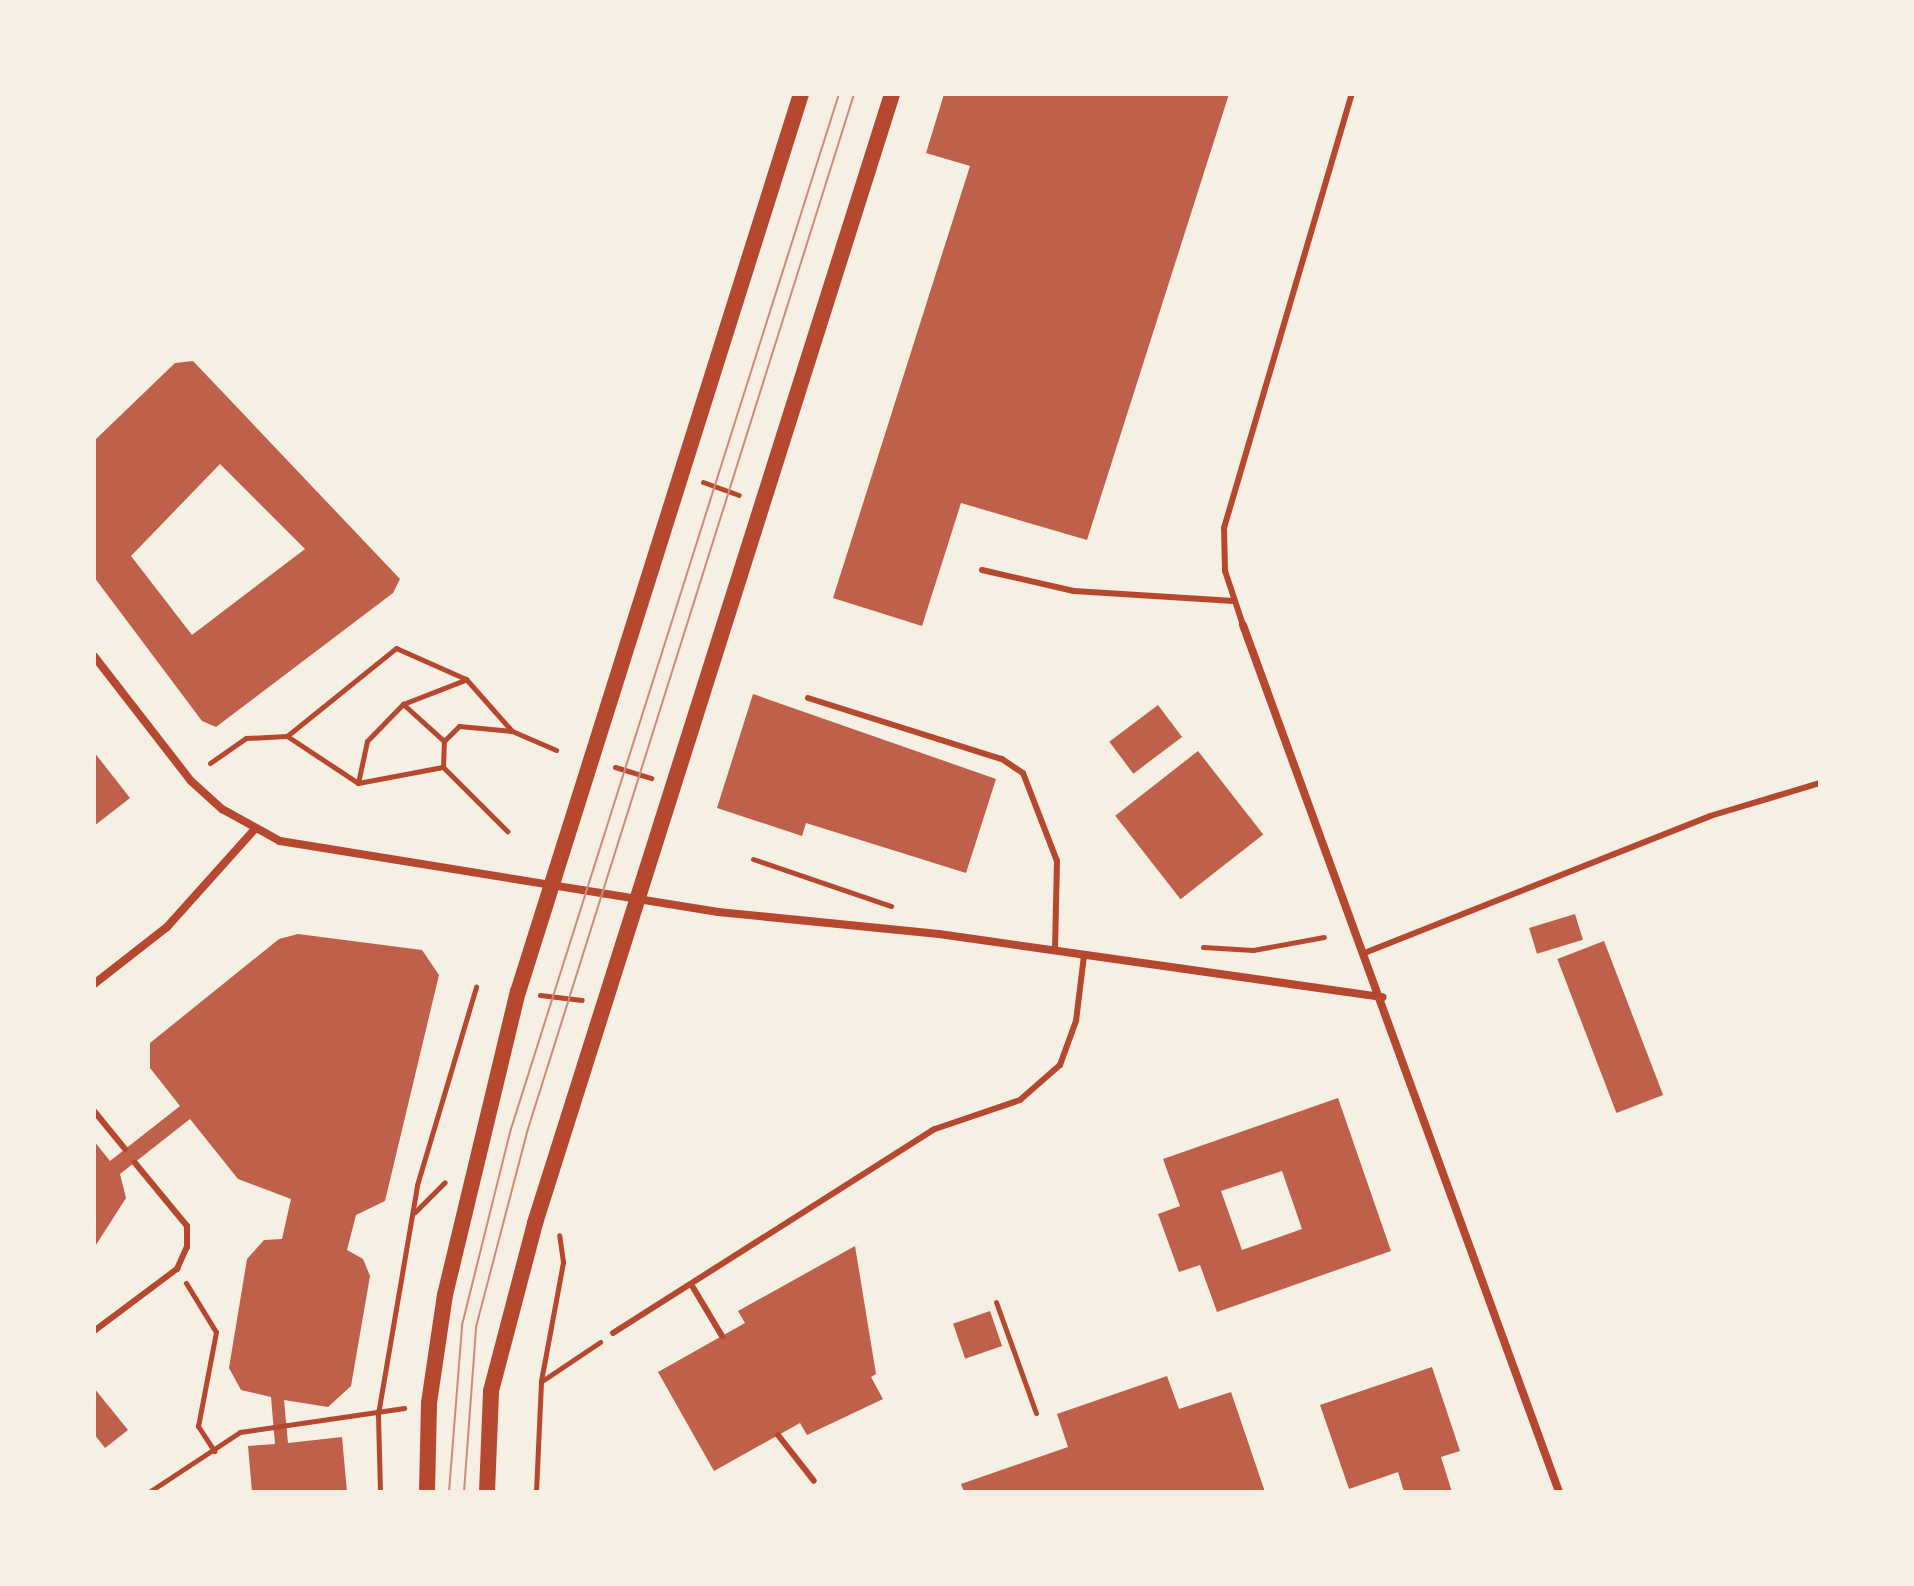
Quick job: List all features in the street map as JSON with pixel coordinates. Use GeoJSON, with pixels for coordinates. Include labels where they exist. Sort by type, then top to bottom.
{"type":"FeatureCollection","features":[{"type":"Feature","properties":{"kind":"main road"},"geometry":{"type":"LineString","coordinates":[[427,1492],[429,1403],[458,1234],[552,882],[801,94]]}},
{"type":"Feature","properties":{"kind":"main road"},"geometry":{"type":"LineString","coordinates":[[487,1492],[491,1391],[503,1334],[892,94]]}},
{"type":"Feature","properties":{"kind":"street"},"geometry":{"type":"LineString","coordinates":[[1243,625],[1367,952],[1559,1492]]}},
{"type":"Feature","properties":{"kind":"street"},"geometry":{"type":"LineString","coordinates":[[94,656],[191,781],[254,830],[308,848],[552,882],[638,898],[1383,997]]}},
{"type":"Feature","properties":{"kind":"street"},"geometry":{"type":"LineString","coordinates":[[94,984],[167,927],[254,830]]}},
{"type":"Feature","properties":{"kind":"lane"},"geometry":{"type":"LineString","coordinates":[[1243,625],[1234,601],[1224,528],[1352,94]]}},
{"type":"Feature","properties":{"kind":"lane"},"geometry":{"type":"LineString","coordinates":[[982,570],[1074,591],[1234,601]]}},
{"type":"Feature","properties":{"kind":"lane"},"geometry":{"type":"LineString","coordinates":[[808,698],[1002,759],[1023,773],[1057,861],[1055,951]]}},
{"type":"Feature","properties":{"kind":"lane"},"geometry":{"type":"LineString","coordinates":[[1367,952],[1710,816],[1820,783]]}},
{"type":"Feature","properties":{"kind":"lane"},"geometry":{"type":"LineString","coordinates":[[613,1333],[935,1129],[1020,1100],[1060,1065],[1076,1021],[1084,956]]}},
{"type":"Feature","properties":{"kind":"lane"},"geometry":{"type":"LineString","coordinates":[[94,1111],[125,1149]]}},
{"type":"Feature","properties":{"kind":"lane"},"geometry":{"type":"LineString","coordinates":[[94,1331],[177,1269],[187,1226],[135,1163]]}},
{"type":"Feature","properties":{"kind":"lane"},"geometry":{"type":"LineString","coordinates":[[691,1284],[722,1336]]}},
{"type":"Feature","properties":{"kind":"lane"},"geometry":{"type":"LineString","coordinates":[[778,1435],[814,1481]]}},
{"type":"Feature","properties":{"kind":"path"},"geometry":{"type":"LineString","coordinates":[[681,475],[763,503]]}},
{"type":"Feature","properties":{"kind":"path"},"geometry":{"type":"LineString","coordinates":[[210,763],[246,738],[287,736],[396,648],[466,679],[512,731]]}},
{"type":"Feature","properties":{"kind":"path"},"geometry":{"type":"LineString","coordinates":[[358,783],[367,741],[403,704],[466,679]]}},
{"type":"Feature","properties":{"kind":"path"},"geometry":{"type":"LineString","coordinates":[[403,704],[444,741]]}},
{"type":"Feature","properties":{"kind":"path"},"geometry":{"type":"LineString","coordinates":[[444,741],[473,723],[512,731],[556,750]]}},
{"type":"Feature","properties":{"kind":"path"},"geometry":{"type":"LineString","coordinates":[[287,736],[358,783],[443,767]]}},
{"type":"Feature","properties":{"kind":"path"},"geometry":{"type":"LineString","coordinates":[[444,741],[443,767],[507,831]]}},
{"type":"Feature","properties":{"kind":"path"},"geometry":{"type":"LineString","coordinates":[[604,764],[659,781]]}},
{"type":"Feature","properties":{"kind":"path"},"geometry":{"type":"LineString","coordinates":[[753,859],[903,908]]}},
{"type":"Feature","properties":{"kind":"path"},"geometry":{"type":"LineString","coordinates":[[1188,946],[1253,950],[1324,937]]}},
{"type":"Feature","properties":{"kind":"path"},"geometry":{"type":"LineString","coordinates":[[380,1492],[378,1414],[415,1213],[476,987]]}},
{"type":"Feature","properties":{"kind":"path"},"geometry":{"type":"LineString","coordinates":[[531,994],[589,1001]]}},
{"type":"Feature","properties":{"kind":"path"},"geometry":{"type":"LineString","coordinates":[[536,1492],[541,1381],[563,1262]]}},
{"type":"Feature","properties":{"kind":"path"},"geometry":{"type":"LineString","coordinates":[[177,1269],[216,1332],[198,1426],[214,1451]]}},
{"type":"Feature","properties":{"kind":"path"},"geometry":{"type":"LineString","coordinates":[[996,1302],[1036,1413]]}},
{"type":"Feature","properties":{"kind":"path"},"geometry":{"type":"LineString","coordinates":[[541,1381],[613,1333]]}},
{"type":"Feature","properties":{"kind":"path"},"geometry":{"type":"LineString","coordinates":[[149,1492],[240,1432],[378,1414],[429,1403]]}},
{"type":"Feature","properties":{"kind":"building"},"geometry":{"type":"Polygon","coordinates":[[[944,94],[1229,94],[1087,540],[961,503],[922,626],[833,598],[970,166],[926,153],[944,94]]]}},
{"type":"Feature","properties":{"kind":"building"},"geometry":{"type":"Polygon","coordinates":[[[193,361],[400,579],[393,593],[216,727],[202,721],[94,577],[94,441],[175,363],[193,361]],[[220,464],[131,556],[192,635],[305,549],[220,464]]]}},
{"type":"Feature","properties":{"kind":"building"},"geometry":{"type":"Polygon","coordinates":[[[753,694],[996,779],[966,873],[806,823],[802,836],[717,808],[753,694]]]}},
{"type":"Feature","properties":{"kind":"building"},"geometry":{"type":"Polygon","coordinates":[[[1158,705],[1182,737],[1133,774],[1109,742],[1158,705]]]}},
{"type":"Feature","properties":{"kind":"building"},"geometry":{"type":"Polygon","coordinates":[[[1198,751],[1263,835],[1181,899],[1115,816],[1198,751]]]}},
{"type":"Feature","properties":{"kind":"building"},"geometry":{"type":"Polygon","coordinates":[[[94,752],[130,798],[94,826],[94,752]]]}},
{"type":"Feature","properties":{"kind":"building"},"geometry":{"type":"Polygon","coordinates":[[[1575,914],[1583,940],[1537,954],[1529,928],[1575,914]]]}},
{"type":"Feature","properties":{"kind":"building"},"geometry":{"type":"Polygon","coordinates":[[[298,934],[422,950],[439,975],[385,1201],[356,1215],[347,1250],[363,1259],[370,1276],[351,1386],[328,1407],[284,1400],[288,1443],[342,1437],[347,1492],[252,1492],[248,1446],[275,1444],[271,1397],[241,1390],[229,1368],[247,1259],[264,1240],[282,1239],[291,1199],[238,1179],[190,1119],[120,1174],[126,1198],[94,1248],[94,1141],[110,1161],[180,1106],[150,1068],[150,1043],[279,939],[298,934]]]}},
{"type":"Feature","properties":{"kind":"building"},"geometry":{"type":"Polygon","coordinates":[[[1604,941],[1663,1095],[1616,1113],[1557,959],[1604,941]]]}},
{"type":"Feature","properties":{"kind":"building"},"geometry":{"type":"Polygon","coordinates":[[[1338,1098],[1391,1251],[1217,1312],[1200,1265],[1179,1272],[1158,1214],[1180,1206],[1163,1159],[1338,1098]],[[1282,1171],[1221,1191],[1242,1250],[1302,1229],[1282,1171]]]}},
{"type":"Feature","properties":{"kind":"building"},"geometry":{"type":"Polygon","coordinates":[[[855,1246],[876,1374],[871,1377],[883,1399],[807,1435],[800,1423],[714,1471],[658,1372],[745,1323],[738,1311],[855,1246]]]}},
{"type":"Feature","properties":{"kind":"building"},"geometry":{"type":"Polygon","coordinates":[[[990,1311],[1002,1346],[965,1359],[953,1324],[990,1311]]]}},
{"type":"Feature","properties":{"kind":"building"},"geometry":{"type":"Polygon","coordinates":[[[1432,1367],[1460,1451],[1441,1457],[1452,1492],[1404,1492],[1398,1472],[1349,1489],[1320,1405],[1432,1367]]]}},
{"type":"Feature","properties":{"kind":"building"},"geometry":{"type":"Polygon","coordinates":[[[1167,1376],[1179,1409],[1231,1392],[1265,1492],[964,1492],[961,1484],[1068,1447],[1057,1414],[1167,1376]]]}},
{"type":"Feature","properties":{"kind":"building"},"geometry":{"type":"Polygon","coordinates":[[[94,1388],[128,1430],[105,1448],[94,1434],[94,1388]]]}},
{"type":"Feature","properties":{"kind":"tram line"},"geometry":{"type":"LineString","coordinates":[[449,1492],[462,1325],[511,1129],[839,94]]}},
{"type":"Feature","properties":{"kind":"tram line"},"geometry":{"type":"LineString","coordinates":[[464,1492],[476,1327],[527,1132],[854,94]]}}]}
